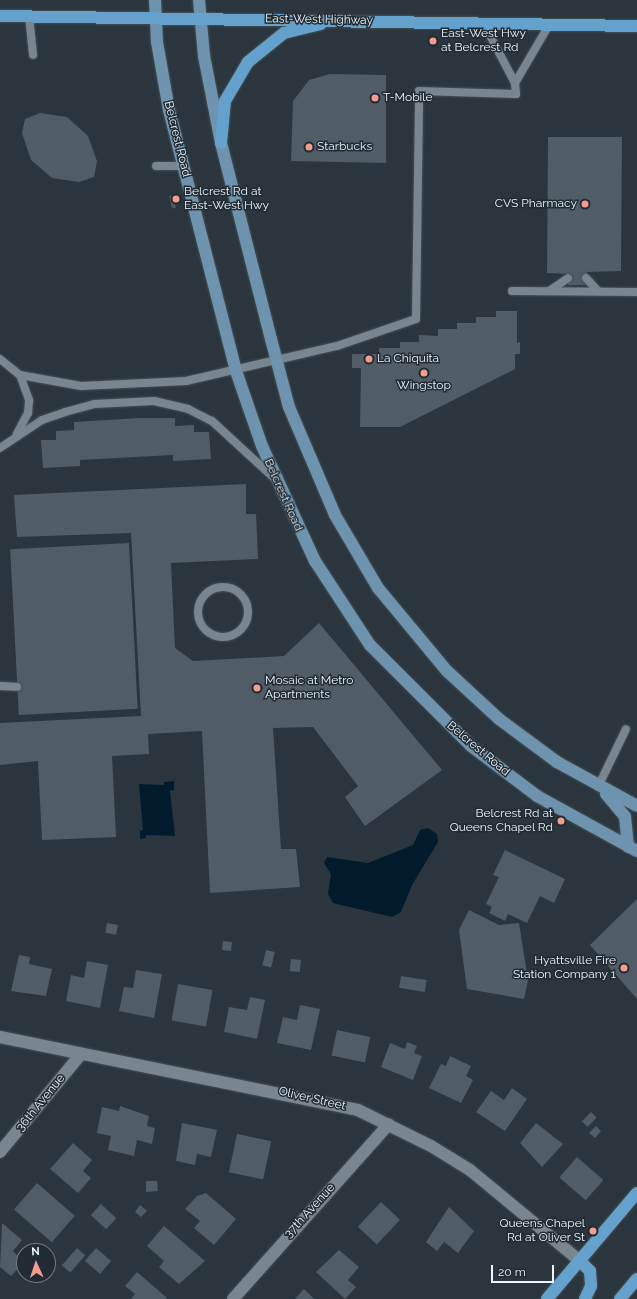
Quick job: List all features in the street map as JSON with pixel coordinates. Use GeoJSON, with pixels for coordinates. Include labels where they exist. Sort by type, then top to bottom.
{"type":"FeatureCollection","features":[{"type":"Feature","properties":{"kind":"main road","name":"Belcrest Road"},"geometry":{"type":"LineString","coordinates":[[155,0],[162,73],[236,371],[277,481],[334,594],[370,644],[470,746],[537,796],[633,849]]}},
{"type":"Feature","properties":{"kind":"main road"},"geometry":{"type":"LineString","coordinates":[[199,0],[204,56],[222,142],[289,407],[312,467],[378,588],[447,671],[498,719],[598,787],[637,806]]}},
{"type":"Feature","properties":{"kind":"main road","name":"East-West Highway"},"geometry":{"type":"LineString","coordinates":[[0,16],[156,17],[637,26]]}},
{"type":"Feature","properties":{"kind":"main road"},"geometry":{"type":"LineString","coordinates":[[222,142],[225,102],[248,62],[284,33],[336,20]]}},
{"type":"Feature","properties":{"kind":"main road"},"geometry":{"type":"LineString","coordinates":[[598,787],[625,817],[633,849]]}},
{"type":"Feature","properties":{"kind":"main road"},"geometry":{"type":"LineString","coordinates":[[547,1299],[637,1193]]}},
{"type":"Feature","properties":{"kind":"main road"},"geometry":{"type":"LineString","coordinates":[[580,1261],[590,1271],[591,1286],[585,1299]]}},
{"type":"Feature","properties":{"kind":"main road"},"geometry":{"type":"LineString","coordinates":[[620,1299],[637,1279]]}},
{"type":"Feature","properties":{"kind":"street","name":"Oliver Street"},"geometry":{"type":"LineString","coordinates":[[0,1037],[331,1102],[389,1124],[470,1170],[580,1261]]}},
{"type":"Feature","properties":{"kind":"street","name":"36th Avenue"},"geometry":{"type":"LineString","coordinates":[[0,1152],[81,1054]]}},
{"type":"Feature","properties":{"kind":"street","name":"37th Avenue"},"geometry":{"type":"LineString","coordinates":[[232,1299],[389,1124]]}},
{"type":"Feature","properties":{"kind":"lane"},"geometry":{"type":"LineString","coordinates":[[29,16],[33,55]]}},
{"type":"Feature","properties":{"kind":"lane"},"geometry":{"type":"LineString","coordinates":[[0,359],[20,375],[63,384],[103,386],[186,381],[277,361],[416,319],[419,91],[516,94],[515,84],[484,24]]}},
{"type":"Feature","properties":{"kind":"lane"},"geometry":{"type":"LineString","coordinates":[[515,84],[549,25]]}},
{"type":"Feature","properties":{"kind":"lane"},"geometry":{"type":"LineString","coordinates":[[156,166],[184,166]]}},
{"type":"Feature","properties":{"kind":"lane"},"geometry":{"type":"LineString","coordinates":[[550,291],[568,278]]}},
{"type":"Feature","properties":{"kind":"lane"},"geometry":{"type":"LineString","coordinates":[[586,278],[598,291]]}},
{"type":"Feature","properties":{"kind":"lane"},"geometry":{"type":"LineString","coordinates":[[512,291],[637,292]]}},
{"type":"Feature","properties":{"kind":"lane"},"geometry":{"type":"LineString","coordinates":[[13,439],[28,413],[29,400],[20,375]]}},
{"type":"Feature","properties":{"kind":"lane"},"geometry":{"type":"LineString","coordinates":[[0,456],[2,447],[42,420],[95,404],[136,400],[171,403],[226,430],[277,481]]}},
{"type":"Feature","properties":{"kind":"lane"},"geometry":{"type":"LineString","coordinates":[[223,586],[241,593],[249,608],[245,625],[227,637],[205,630],[198,610],[208,591],[223,586]]}},
{"type":"Feature","properties":{"kind":"lane"},"geometry":{"type":"LineString","coordinates":[[0,686],[17,687]]}},
{"type":"Feature","properties":{"kind":"lane"},"geometry":{"type":"LineString","coordinates":[[598,787],[626,729]]}},
{"type":"Feature","properties":{"kind":"water"},"geometry":{"type":"Polygon","coordinates":[[[174,781],[174,790],[170,791],[175,836],[146,835],[146,838],[140,839],[140,831],[143,830],[139,784],[164,785],[164,782],[174,781]]]}},
{"type":"Feature","properties":{"kind":"water"},"geometry":{"type":"Polygon","coordinates":[[[428,828],[437,834],[438,842],[412,885],[401,912],[392,917],[333,903],[328,894],[331,874],[324,863],[327,857],[368,863],[413,845],[420,830],[428,828]]]}},
{"type":"Feature","properties":{"kind":"building"},"geometry":{"type":"Polygon","coordinates":[[[330,74],[386,75],[386,163],[291,161],[293,101],[309,80],[330,74]]]}},
{"type":"Feature","properties":{"kind":"building"},"geometry":{"type":"Polygon","coordinates":[[[40,113],[67,117],[88,136],[97,161],[94,177],[79,182],[52,178],[31,160],[22,133],[25,119],[40,113]]]}},
{"type":"Feature","properties":{"kind":"building","name":"CVS Pharmacy"},"geometry":{"type":"Polygon","coordinates":[[[548,137],[622,137],[621,271],[587,272],[586,285],[568,285],[568,274],[547,273],[548,137]]]}},
{"type":"Feature","properties":{"kind":"building"},"geometry":{"type":"Polygon","coordinates":[[[173,195],[176,208],[172,209],[169,196],[173,195]]]}},
{"type":"Feature","properties":{"kind":"building"},"geometry":{"type":"Polygon","coordinates":[[[496,311],[517,311],[517,343],[520,342],[520,354],[515,354],[515,369],[400,427],[360,427],[361,368],[352,368],[352,354],[379,354],[379,348],[400,348],[400,342],[419,342],[419,335],[438,336],[438,329],[457,329],[457,323],[476,323],[476,317],[496,317],[496,311]]]}},
{"type":"Feature","properties":{"kind":"building"},"geometry":{"type":"Polygon","coordinates":[[[140,418],[175,418],[175,426],[194,425],[194,432],[209,432],[211,459],[173,461],[173,455],[80,460],[80,466],[43,468],[41,440],[56,440],[56,431],[74,430],[74,422],[140,418]]]}},
{"type":"Feature","properties":{"kind":"building","name":"Mosaic at Metro Apartments"},"geometry":{"type":"Polygon","coordinates":[[[246,484],[246,514],[256,514],[258,559],[171,563],[175,648],[193,661],[284,656],[319,623],[442,770],[365,826],[345,797],[358,786],[313,727],[273,728],[281,849],[296,849],[300,887],[210,893],[202,731],[148,734],[149,754],[112,756],[116,837],[42,840],[38,761],[0,765],[0,723],[141,716],[131,533],[17,537],[14,495],[246,484]]]}},
{"type":"Feature","properties":{"kind":"building"},"geometry":{"type":"Polygon","coordinates":[[[129,543],[138,709],[19,715],[10,549],[129,543]]]}},
{"type":"Feature","properties":{"kind":"building"},"geometry":{"type":"Polygon","coordinates":[[[505,850],[565,879],[554,903],[540,896],[527,923],[508,914],[505,921],[489,913],[492,907],[486,904],[499,877],[493,875],[505,850]]]}},
{"type":"Feature","properties":{"kind":"building","name":"Hyattsville Fire Station Company 1"},"geometry":{"type":"Polygon","coordinates":[[[637,899],[637,999],[590,945],[637,899]]]}},
{"type":"Feature","properties":{"kind":"building"},"geometry":{"type":"Polygon","coordinates":[[[469,910],[499,925],[519,923],[528,980],[524,999],[467,989],[459,930],[469,910]]]}},
{"type":"Feature","properties":{"kind":"building"},"geometry":{"type":"Polygon","coordinates":[[[107,923],[118,925],[116,935],[105,933],[107,923]]]}},
{"type":"Feature","properties":{"kind":"building"},"geometry":{"type":"Polygon","coordinates":[[[223,941],[232,942],[231,951],[222,950],[223,941]]]}},
{"type":"Feature","properties":{"kind":"building"},"geometry":{"type":"Polygon","coordinates":[[[266,950],[275,952],[271,968],[262,966],[266,950]]]}},
{"type":"Feature","properties":{"kind":"building"},"geometry":{"type":"Polygon","coordinates":[[[19,955],[30,957],[29,964],[52,969],[46,996],[11,991],[19,955]]]}},
{"type":"Feature","properties":{"kind":"building"},"geometry":{"type":"Polygon","coordinates":[[[291,959],[301,960],[300,972],[290,971],[291,959]]]}},
{"type":"Feature","properties":{"kind":"building"},"geometry":{"type":"Polygon","coordinates":[[[87,961],[108,965],[100,1008],[66,1001],[71,975],[84,978],[87,961]]]}},
{"type":"Feature","properties":{"kind":"building"},"geometry":{"type":"Polygon","coordinates":[[[136,970],[162,974],[154,1018],[119,1011],[124,987],[133,988],[136,970]]]}},
{"type":"Feature","properties":{"kind":"building"},"geometry":{"type":"Polygon","coordinates":[[[401,976],[427,980],[425,992],[399,988],[401,976]]]}},
{"type":"Feature","properties":{"kind":"building"},"geometry":{"type":"Polygon","coordinates":[[[178,984],[212,990],[206,1027],[172,1020],[178,984]]]}},
{"type":"Feature","properties":{"kind":"building"},"geometry":{"type":"Polygon","coordinates":[[[250,997],[265,1000],[257,1039],[224,1032],[229,1007],[247,1010],[250,997]]]}},
{"type":"Feature","properties":{"kind":"building"},"geometry":{"type":"Polygon","coordinates":[[[300,1005],[320,1009],[311,1050],[277,1043],[283,1017],[297,1020],[300,1005]]]}},
{"type":"Feature","properties":{"kind":"building"},"geometry":{"type":"Polygon","coordinates":[[[337,1030],[370,1037],[365,1063],[332,1055],[337,1030]]]}},
{"type":"Feature","properties":{"kind":"building"},"geometry":{"type":"Polygon","coordinates":[[[407,1042],[417,1046],[414,1053],[422,1056],[413,1080],[381,1067],[390,1043],[405,1049],[407,1042]]]}},
{"type":"Feature","properties":{"kind":"building"},"geometry":{"type":"Polygon","coordinates":[[[450,1056],[471,1066],[466,1076],[473,1080],[461,1103],[429,1088],[441,1064],[446,1066],[450,1056]]]}},
{"type":"Feature","properties":{"kind":"building"},"geometry":{"type":"Polygon","coordinates":[[[512,1088],[527,1099],[505,1131],[476,1112],[491,1091],[504,1100],[512,1088]]]}},
{"type":"Feature","properties":{"kind":"building"},"geometry":{"type":"Polygon","coordinates":[[[120,1106],[149,1116],[147,1126],[155,1128],[152,1144],[137,1140],[134,1156],[108,1150],[111,1136],[97,1133],[102,1107],[119,1111],[120,1106]]]}},
{"type":"Feature","properties":{"kind":"building"},"geometry":{"type":"Polygon","coordinates":[[[591,1112],[597,1118],[587,1127],[582,1121],[591,1112]]]}},
{"type":"Feature","properties":{"kind":"building"},"geometry":{"type":"Polygon","coordinates":[[[182,1123],[217,1130],[211,1157],[197,1154],[195,1165],[176,1161],[182,1123]]]}},
{"type":"Feature","properties":{"kind":"building"},"geometry":{"type":"Polygon","coordinates":[[[536,1123],[563,1144],[542,1167],[520,1143],[536,1123]]]}},
{"type":"Feature","properties":{"kind":"building"},"geometry":{"type":"Polygon","coordinates":[[[596,1126],[601,1131],[595,1138],[589,1133],[596,1126]]]}},
{"type":"Feature","properties":{"kind":"building"},"geometry":{"type":"Polygon","coordinates":[[[237,1134],[271,1141],[263,1179],[229,1172],[237,1134]]]}},
{"type":"Feature","properties":{"kind":"building"},"geometry":{"type":"Polygon","coordinates":[[[73,1143],[92,1160],[83,1171],[91,1178],[78,1193],[50,1169],[73,1143]]]}},
{"type":"Feature","properties":{"kind":"building"},"geometry":{"type":"Polygon","coordinates":[[[577,1157],[603,1180],[586,1200],[559,1177],[577,1157]]]}},
{"type":"Feature","properties":{"kind":"building"},"geometry":{"type":"Polygon","coordinates":[[[146,1181],[157,1181],[158,1191],[146,1192],[146,1181]]]}},
{"type":"Feature","properties":{"kind":"building"},"geometry":{"type":"Polygon","coordinates":[[[37,1183],[75,1216],[52,1242],[14,1209],[37,1183]]]}},
{"type":"Feature","properties":{"kind":"building"},"geometry":{"type":"Polygon","coordinates":[[[206,1193],[236,1219],[214,1245],[194,1228],[200,1221],[185,1209],[197,1196],[206,1193]]]}},
{"type":"Feature","properties":{"kind":"building"},"geometry":{"type":"Polygon","coordinates":[[[381,1202],[400,1220],[377,1245],[358,1227],[381,1202]]]}},
{"type":"Feature","properties":{"kind":"building"},"geometry":{"type":"Polygon","coordinates":[[[101,1204],[116,1218],[106,1229],[91,1215],[101,1204]]]}},
{"type":"Feature","properties":{"kind":"building"},"geometry":{"type":"Polygon","coordinates":[[[140,1205],[147,1211],[141,1217],[135,1212],[140,1205]]]}},
{"type":"Feature","properties":{"kind":"building"},"geometry":{"type":"Polygon","coordinates":[[[449,1207],[474,1231],[458,1253],[444,1242],[437,1251],[426,1242],[449,1207]]]}},
{"type":"Feature","properties":{"kind":"building"},"geometry":{"type":"Polygon","coordinates":[[[2,1223],[22,1240],[20,1243],[16,1243],[16,1247],[13,1251],[16,1254],[16,1271],[11,1276],[0,1267],[2,1223]]]}},
{"type":"Feature","properties":{"kind":"building"},"geometry":{"type":"Polygon","coordinates":[[[164,1226],[205,1261],[179,1284],[159,1267],[164,1261],[147,1246],[164,1226]]]}},
{"type":"Feature","properties":{"kind":"building"},"geometry":{"type":"Polygon","coordinates":[[[77,1248],[85,1255],[70,1273],[62,1265],[77,1248]]]}},
{"type":"Feature","properties":{"kind":"building"},"geometry":{"type":"Polygon","coordinates":[[[96,1248],[111,1261],[100,1274],[85,1261],[96,1248]]]}},
{"type":"Feature","properties":{"kind":"building"},"geometry":{"type":"Polygon","coordinates":[[[339,1250],[359,1267],[348,1280],[356,1287],[345,1299],[316,1272],[339,1250]]]}},
{"type":"Feature","properties":{"kind":"building"},"geometry":{"type":"Polygon","coordinates":[[[137,1272],[167,1298],[131,1299],[135,1294],[125,1286],[137,1272]]]}},
{"type":"Feature","properties":{"kind":"building"},"geometry":{"type":"Polygon","coordinates":[[[304,1289],[314,1299],[295,1299],[304,1289]]]}},
{"type":"Feature","properties":{"kind":"place","name":"East-West Hwy at Belcrest Rd"},"geometry":{"type":"Point","coordinates":[433,41]}},
{"type":"Feature","properties":{"kind":"place","name":"T-Mobile"},"geometry":{"type":"Point","coordinates":[375,98]}},
{"type":"Feature","properties":{"kind":"place","name":"Starbucks"},"geometry":{"type":"Point","coordinates":[309,147]}},
{"type":"Feature","properties":{"kind":"place","name":"Belcrest Rd at East-West Hwy"},"geometry":{"type":"Point","coordinates":[176,199]}},
{"type":"Feature","properties":{"kind":"place","name":"CVS Pharmacy"},"geometry":{"type":"Point","coordinates":[585,204]}},
{"type":"Feature","properties":{"kind":"place","name":"La Chiquita"},"geometry":{"type":"Point","coordinates":[369,359]}},
{"type":"Feature","properties":{"kind":"place","name":"Wingstop"},"geometry":{"type":"Point","coordinates":[424,373]}},
{"type":"Feature","properties":{"kind":"place","name":"Mosaic at Metro Apartments"},"geometry":{"type":"Point","coordinates":[257,688]}},
{"type":"Feature","properties":{"kind":"place","name":"Belcrest Rd at Queens Chapel Rd"},"geometry":{"type":"Point","coordinates":[561,821]}},
{"type":"Feature","properties":{"kind":"place","name":"Hyattsville Fire Station Company 1"},"geometry":{"type":"Point","coordinates":[624,968]}},
{"type":"Feature","properties":{"kind":"place","name":"Queens Chapel Rd at Oliver St"},"geometry":{"type":"Point","coordinates":[593,1231]}}]}
